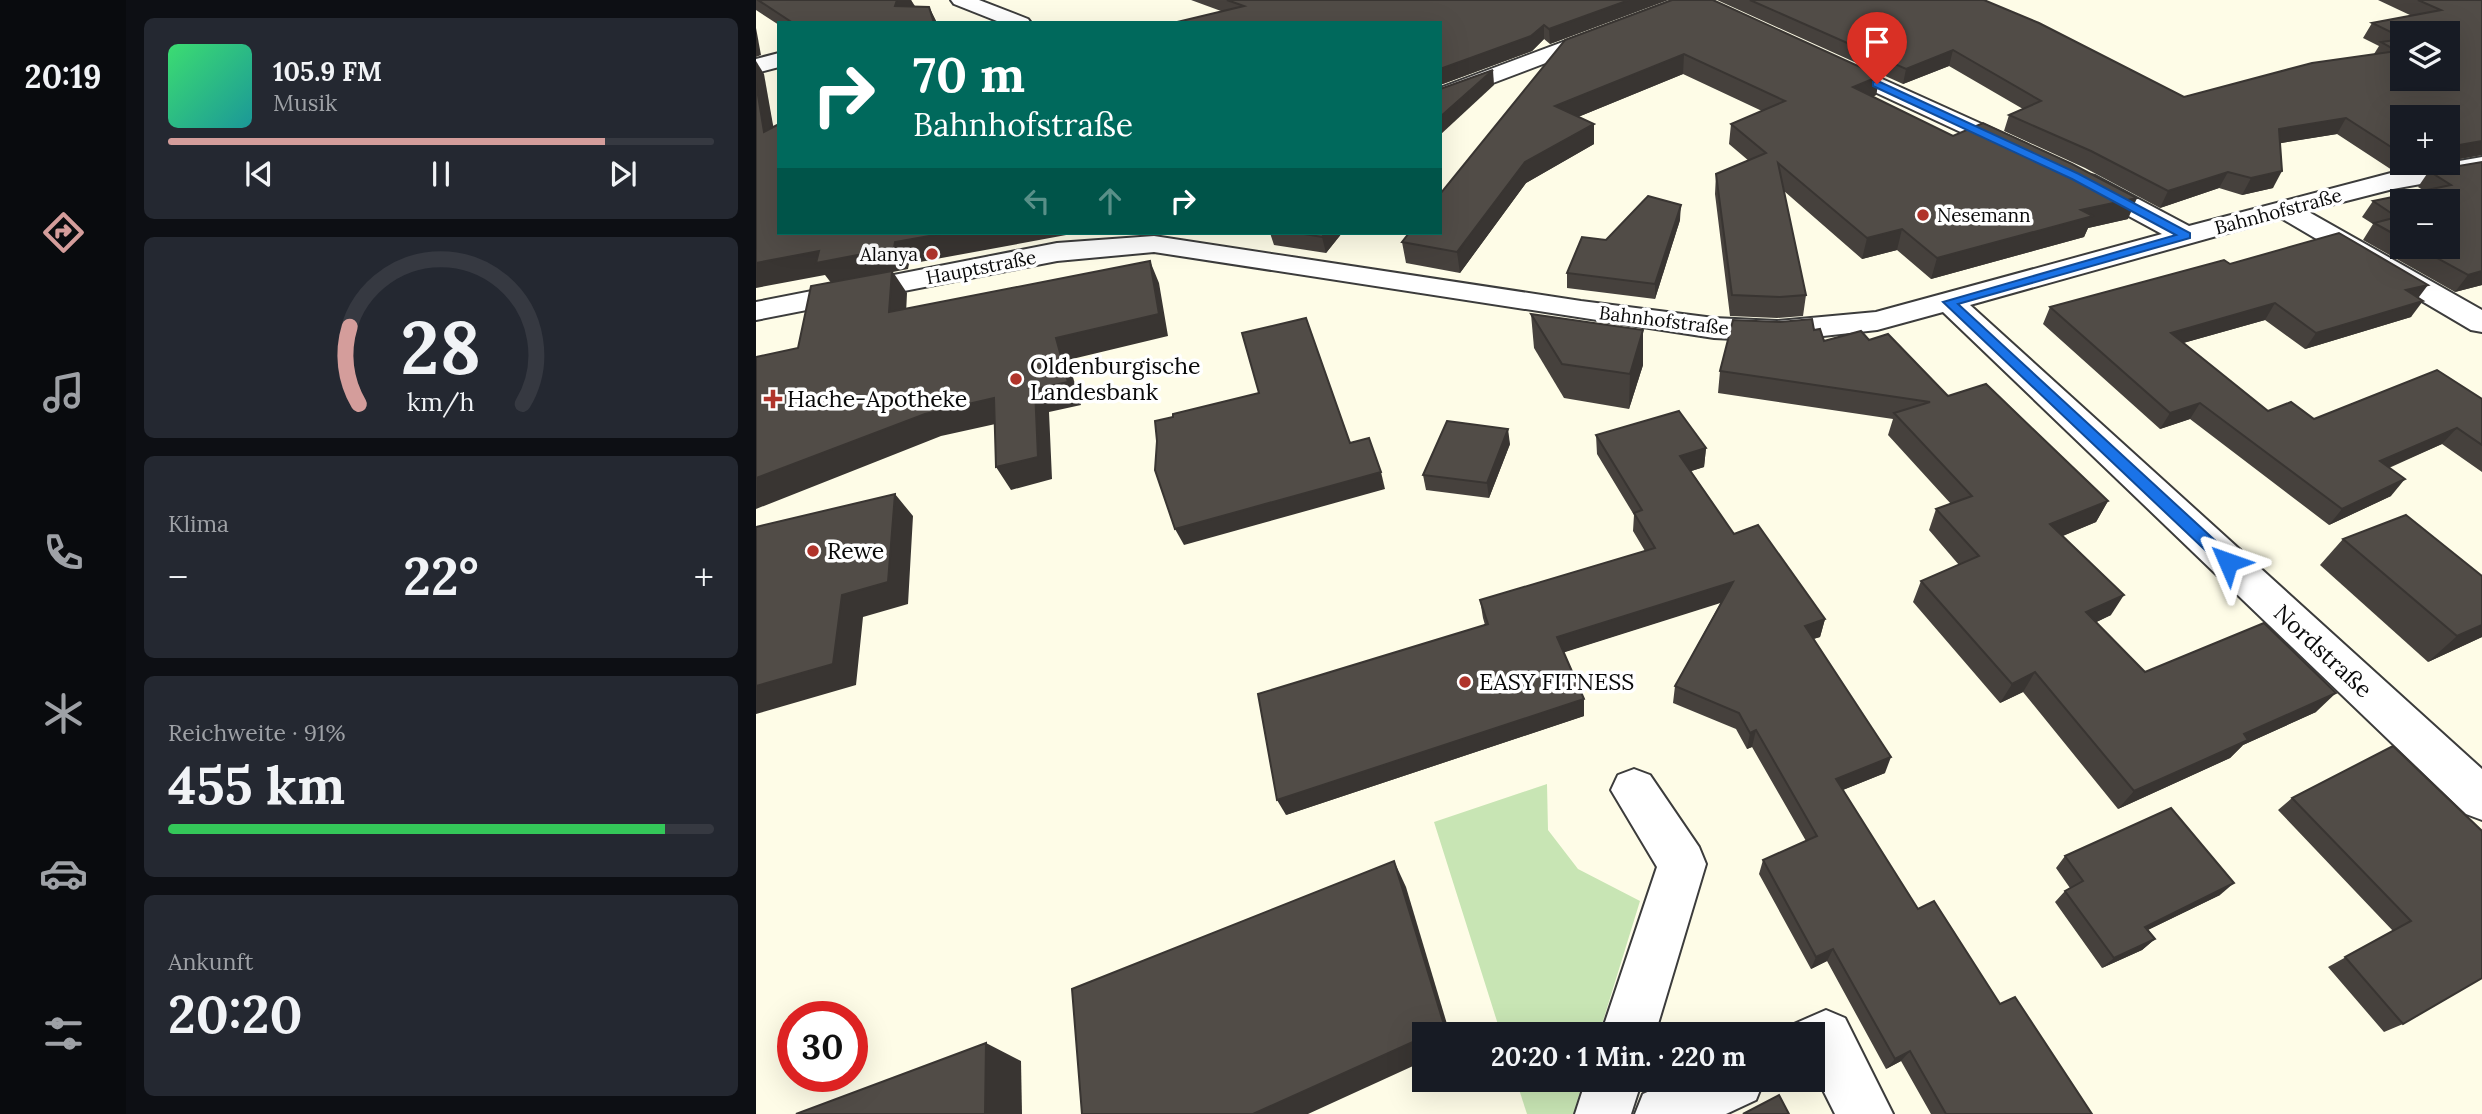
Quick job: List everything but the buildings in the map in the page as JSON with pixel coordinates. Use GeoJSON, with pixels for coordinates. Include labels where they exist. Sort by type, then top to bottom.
{"type":"FeatureCollection","features":[{"type":"Feature","properties":{"kind":"street"},"geometry":{"type":"LineString","coordinates":[[1442,95],[1695,0],[1719,11]]}},
{"type":"Feature","properties":{"kind":"street"},"geometry":{"type":"LineString","coordinates":[[962,6],[1014,21]]}},
{"type":"Feature","properties":{"kind":"street"},"geometry":{"type":"LineString","coordinates":[[1807,52],[2039,160]]}},
{"type":"Feature","properties":{"kind":"street"},"geometry":{"type":"LineString","coordinates":[[756,66],[777,61]]}},
{"type":"Feature","properties":{"kind":"street","name":"Bahnhofstraße"},"geometry":{"type":"LineString","coordinates":[[1218,243],[1714,328],[1777,331],[1864,322],[1949,302],[2391,181],[2482,165]]}},
{"type":"Feature","properties":{"kind":"street"},"geometry":{"type":"LineString","coordinates":[[2063,171],[2186,236]]}},
{"type":"Feature","properties":{"kind":"street"},"geometry":{"type":"LineString","coordinates":[[2284,209],[2482,323]]}},
{"type":"Feature","properties":{"kind":"street","name":"Hauptstraße"},"geometry":{"type":"LineString","coordinates":[[756,311],[1057,252],[1154,244],[1218,243]]}},
{"type":"Feature","properties":{"kind":"street","name":"Nordstraße"},"geometry":{"type":"LineString","coordinates":[[1949,302],[2482,799]]}},
{"type":"Feature","properties":{"kind":"street"},"geometry":{"type":"LineString","coordinates":[[1633,1022],[1682,863],[1634,790]]}},
{"type":"Feature","properties":{"kind":"street"},"geometry":{"type":"LineString","coordinates":[[1825,1037],[1865,1114]]}},
{"type":"Feature","properties":{"kind":"street"},"geometry":{"type":"LineString","coordinates":[[1603,1114],[1610,1092]]}},
{"type":"Feature","properties":{"kind":"street"},"geometry":{"type":"LineString","coordinates":[[1663,1114],[1710,1092]]}},
{"type":"Feature","properties":{"kind":"green space"},"geometry":{"type":"Polygon","coordinates":[[[1547,784],[1548,830],[1578,869],[1640,901],[1603,1022],[1497,1022],[1434,822],[1547,784]]]}},
{"type":"Feature","properties":{"kind":"green space"},"geometry":{"type":"Polygon","coordinates":[[[1520,1092],[1581,1092],[1574,1114],[1527,1114],[1520,1092]]]}},
{"type":"Feature","properties":{"kind":"place","name":"Nesemann"},"geometry":{"type":"Point","coordinates":[1923,215]}},
{"type":"Feature","properties":{"kind":"place","name":"Alanya"},"geometry":{"type":"Point","coordinates":[932,254]}},
{"type":"Feature","properties":{"kind":"place","name":"Oldenburgische Landesbank"},"geometry":{"type":"Point","coordinates":[1016,379]}},
{"type":"Feature","properties":{"kind":"place","name":"Hache-Apotheke"},"geometry":{"type":"Point","coordinates":[773,399]}},
{"type":"Feature","properties":{"kind":"place","name":"Rewe"},"geometry":{"type":"Point","coordinates":[813,551]}},
{"type":"Feature","properties":{"kind":"place","name":"EASY FITNESS"},"geometry":{"type":"Point","coordinates":[1465,682]}},
{"type":"Feature","properties":{"kind":"route"},"geometry":{"type":"LineString","coordinates":[[1877,84],[2076,176],[2186,236],[1949,302],[2228,562]]}}]}
